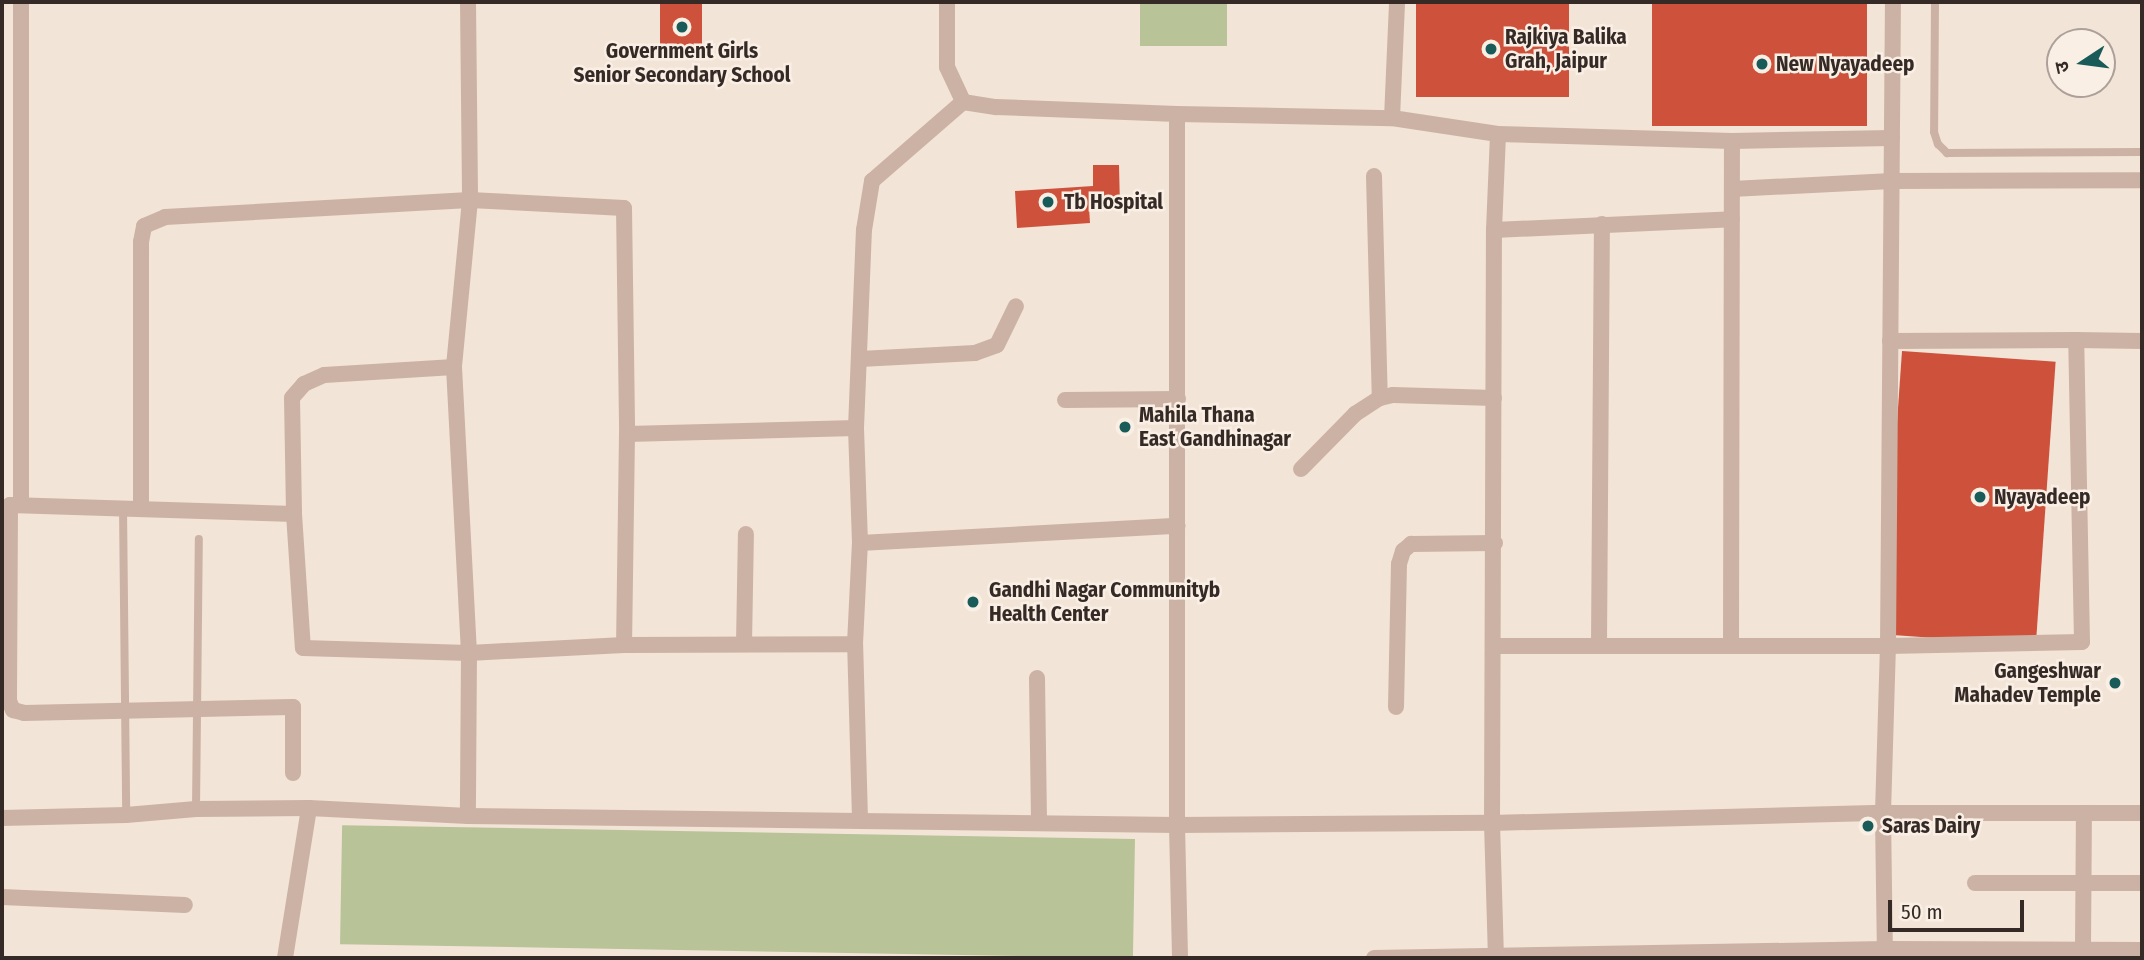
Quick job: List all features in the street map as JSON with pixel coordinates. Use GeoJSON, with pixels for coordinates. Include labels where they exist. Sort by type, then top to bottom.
{"type":"FeatureCollection","features":[{"type":"Feature","properties":{"kind":"street"},"geometry":{"type":"LineString","coordinates":[[20,2],[9,701],[13,710],[24,713],[293,707],[293,773]]}},
{"type":"Feature","properties":{"kind":"street"},"geometry":{"type":"LineString","coordinates":[[468,2],[470,200],[454,367],[469,653],[468,816]]}},
{"type":"Feature","properties":{"kind":"street"},"geometry":{"type":"LineString","coordinates":[[947,2],[947,67],[963,102]]}},
{"type":"Feature","properties":{"kind":"street"},"geometry":{"type":"LineString","coordinates":[[1392,118],[1397,2]]}},
{"type":"Feature","properties":{"kind":"street"},"geometry":{"type":"LineString","coordinates":[[1885,954],[1883,813],[1888,646],[1893,2]]}},
{"type":"Feature","properties":{"kind":"street"},"geometry":{"type":"LineString","coordinates":[[860,819],[855,644],[860,543],[856,428],[864,230],[872,181],[963,102],[1177,114],[1392,118],[1498,134],[1732,141],[1892,138]]}},
{"type":"Feature","properties":{"kind":"street"},"geometry":{"type":"LineString","coordinates":[[1177,114],[1177,825],[1180,958]]}},
{"type":"Feature","properties":{"kind":"street"},"geometry":{"type":"LineString","coordinates":[[1496,957],[1492,823],[1495,646],[1494,230],[1498,134]]}},
{"type":"Feature","properties":{"kind":"street"},"geometry":{"type":"LineString","coordinates":[[1731,646],[1732,141]]}},
{"type":"Feature","properties":{"kind":"street"},"geometry":{"type":"LineString","coordinates":[[1374,176],[1380,398]]}},
{"type":"Feature","properties":{"kind":"street"},"geometry":{"type":"LineString","coordinates":[[1731,189],[1892,181],[2142,180]]}},
{"type":"Feature","properties":{"kind":"street"},"geometry":{"type":"LineString","coordinates":[[141,507],[141,242],[144,226],[165,218],[470,200],[624,208],[627,434],[624,645]]}},
{"type":"Feature","properties":{"kind":"street"},"geometry":{"type":"LineString","coordinates":[[1494,230],[1731,219]]}},
{"type":"Feature","properties":{"kind":"street"},"geometry":{"type":"LineString","coordinates":[[1599,644],[1602,225]]}},
{"type":"Feature","properties":{"kind":"street"},"geometry":{"type":"LineString","coordinates":[[860,359],[975,353],[997,345],[1017,306]]}},
{"type":"Feature","properties":{"kind":"street"},"geometry":{"type":"LineString","coordinates":[[1890,341],[2142,341]]}},
{"type":"Feature","properties":{"kind":"street"},"geometry":{"type":"LineString","coordinates":[[1495,646],[1888,646],[2082,642],[2076,341]]}},
{"type":"Feature","properties":{"kind":"street"},"geometry":{"type":"LineString","coordinates":[[454,367],[324,375],[304,384],[292,398],[295,514],[303,648],[469,653],[624,645],[855,644]]}},
{"type":"Feature","properties":{"kind":"street"},"geometry":{"type":"LineString","coordinates":[[1301,469],[1355,414],[1380,398],[1494,398]]}},
{"type":"Feature","properties":{"kind":"street"},"geometry":{"type":"LineString","coordinates":[[1065,400],[1178,399]]}},
{"type":"Feature","properties":{"kind":"street"},"geometry":{"type":"LineString","coordinates":[[627,434],[856,428]]}},
{"type":"Feature","properties":{"kind":"street"},"geometry":{"type":"LineString","coordinates":[[11,505],[141,507],[295,514]]}},
{"type":"Feature","properties":{"kind":"street"},"geometry":{"type":"LineString","coordinates":[[860,543],[1178,526]]}},
{"type":"Feature","properties":{"kind":"street"},"geometry":{"type":"LineString","coordinates":[[744,643],[747,534]]}},
{"type":"Feature","properties":{"kind":"street"},"geometry":{"type":"LineString","coordinates":[[1396,707],[1399,564],[1403,551],[1411,544],[1495,543]]}},
{"type":"Feature","properties":{"kind":"street"},"geometry":{"type":"LineString","coordinates":[[1037,678],[1040,823]]}},
{"type":"Feature","properties":{"kind":"street"},"geometry":{"type":"LineString","coordinates":[[2,818],[126,815],[196,808],[309,808],[468,816],[1177,825],[1492,823],[1883,813],[2142,813]]}},
{"type":"Feature","properties":{"kind":"street"},"geometry":{"type":"LineString","coordinates":[[285,958],[309,808]]}},
{"type":"Feature","properties":{"kind":"street"},"geometry":{"type":"LineString","coordinates":[[2083,948],[2084,813]]}},
{"type":"Feature","properties":{"kind":"street"},"geometry":{"type":"LineString","coordinates":[[1975,883],[2142,883]]}},
{"type":"Feature","properties":{"kind":"street"},"geometry":{"type":"LineString","coordinates":[[2,897],[185,905]]}},
{"type":"Feature","properties":{"kind":"street"},"geometry":{"type":"LineString","coordinates":[[1374,958],[1885,954],[2083,948],[2108,953],[2142,950]]}},
{"type":"Feature","properties":{"kind":"lane"},"geometry":{"type":"LineString","coordinates":[[1935,2],[1934,132],[1938,144],[1947,153],[2142,152]]}},
{"type":"Feature","properties":{"kind":"lane"},"geometry":{"type":"LineString","coordinates":[[124,507],[126,815]]}},
{"type":"Feature","properties":{"kind":"lane"},"geometry":{"type":"LineString","coordinates":[[196,808],[199,539]]}},
{"type":"Feature","properties":{"kind":"green space"},"geometry":{"type":"Polygon","coordinates":[[[1140,2],[1227,2],[1227,46],[1140,46],[1140,2]]]}},
{"type":"Feature","properties":{"kind":"green space"},"geometry":{"type":"Polygon","coordinates":[[[342,825],[1135,839],[1133,958],[340,944],[342,825]]]}},
{"type":"Feature","properties":{"kind":"building","name":"Government Girls Senior Secondary School"},"geometry":{"type":"Polygon","coordinates":[[[660,2],[702,2],[702,52],[660,52],[660,2]]]}},
{"type":"Feature","properties":{"kind":"building","name":"Rajkiya Balika Grah, Jaipur"},"geometry":{"type":"Polygon","coordinates":[[[1416,2],[1569,2],[1569,97],[1416,97],[1416,2]]]}},
{"type":"Feature","properties":{"kind":"building","name":"New Nyayadeep"},"geometry":{"type":"Polygon","coordinates":[[[1652,2],[1867,2],[1867,126],[1652,126],[1652,2]]]}},
{"type":"Feature","properties":{"kind":"building"},"geometry":{"type":"Polygon","coordinates":[[[1093,165],[1119,165],[1120,207],[1089,207],[1090,223],[1017,228],[1015,191],[1093,186],[1093,165]]]}},
{"type":"Feature","properties":{"kind":"building","name":"Nyayadeep"},"geometry":{"type":"Polygon","coordinates":[[[1902,351],[2056,362],[2036,645],[1882,634],[1902,351]]]}},
{"type":"Feature","properties":{"kind":"place","name":"Government Girls Senior Secondary School"},"geometry":{"type":"Point","coordinates":[682,27]}},
{"type":"Feature","properties":{"kind":"place","name":"Rajkiya Balika Grah, Jaipur"},"geometry":{"type":"Point","coordinates":[1491,49]}},
{"type":"Feature","properties":{"kind":"place","name":"New Nyayadeep"},"geometry":{"type":"Point","coordinates":[1762,64]}},
{"type":"Feature","properties":{"kind":"place","name":"Tb Hospital"},"geometry":{"type":"Point","coordinates":[1048,202]}},
{"type":"Feature","properties":{"kind":"place","name":"Mahila Thana East Gandhinagar"},"geometry":{"type":"Point","coordinates":[1125,427]}},
{"type":"Feature","properties":{"kind":"place","name":"Nyayadeep"},"geometry":{"type":"Point","coordinates":[1980,497]}},
{"type":"Feature","properties":{"kind":"place","name":"Gandhi Nagar Communityb Health Center"},"geometry":{"type":"Point","coordinates":[973,602]}},
{"type":"Feature","properties":{"kind":"place","name":"Gangeshwar Mahadev Temple"},"geometry":{"type":"Point","coordinates":[2115,683]}},
{"type":"Feature","properties":{"kind":"place","name":"Saras Dairy"},"geometry":{"type":"Point","coordinates":[1868,826]}}]}
